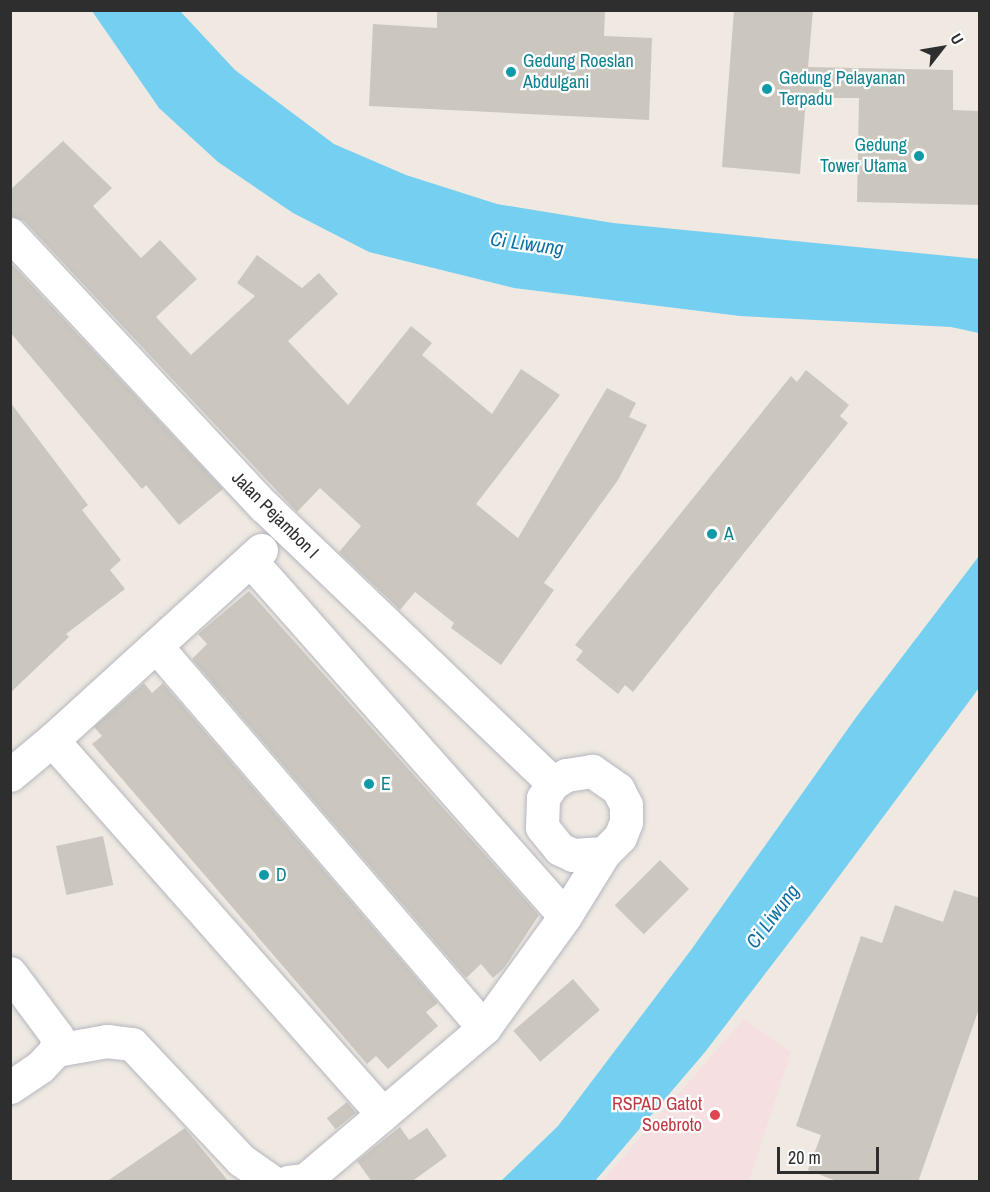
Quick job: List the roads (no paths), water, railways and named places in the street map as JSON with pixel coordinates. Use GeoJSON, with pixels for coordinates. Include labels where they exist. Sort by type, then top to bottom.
{"type":"FeatureCollection","features":[{"type":"Feature","properties":{"kind":"street","name":"Jalan Pejambon I"},"geometry":{"type":"LineString","coordinates":[[10,234],[264,506],[553,783]]}},
{"type":"Feature","properties":{"kind":"street"},"geometry":{"type":"LineString","coordinates":[[10,775],[52,740],[256,555],[566,916]]}},
{"type":"Feature","properties":{"kind":"street"},"geometry":{"type":"LineString","coordinates":[[156,646],[484,1028]]}},
{"type":"Feature","properties":{"kind":"street"},"geometry":{"type":"LineString","coordinates":[[52,740],[383,1114]]}},
{"type":"Feature","properties":{"kind":"street"},"geometry":{"type":"LineString","coordinates":[[288,1182],[305,1180],[484,1028],[566,916],[604,853],[620,837],[626,822],[626,805],[618,789],[592,771],[573,772],[553,783],[540,812],[549,840],[573,855],[604,853]]}},
{"type":"Feature","properties":{"kind":"street"},"geometry":{"type":"LineString","coordinates":[[10,973],[57,1036],[56,1050]]}},
{"type":"Feature","properties":{"kind":"street"},"geometry":{"type":"LineString","coordinates":[[10,1087],[40,1067],[56,1050],[107,1041],[132,1044],[241,1160],[272,1182]]}},
{"type":"Feature","properties":{"kind":"water","name":"Ci Liwung"},"geometry":{"type":"Polygon","coordinates":[[[92,11],[180,11],[235,70],[334,144],[406,175],[497,204],[613,223],[979,259],[979,333],[951,327],[740,316],[514,288],[369,252],[293,213],[218,162],[159,108],[92,11]]]}},
{"type":"Feature","properties":{"kind":"water","name":"Ci Liwung"},"geometry":{"type":"Polygon","coordinates":[[[979,556],[979,688],[814,910],[705,1052],[595,1181],[501,1181],[558,1126],[691,950],[857,716],[979,556]]]}},
{"type":"Feature","properties":{"kind":"place","name":"Gedung Roeslan Abdulgani"},"geometry":{"type":"Point","coordinates":[511,72]}},
{"type":"Feature","properties":{"kind":"place","name":"Gedung Pelayanan Terpadu"},"geometry":{"type":"Point","coordinates":[767,89]}},
{"type":"Feature","properties":{"kind":"place","name":"Gedung Tower Utama"},"geometry":{"type":"Point","coordinates":[919,156]}},
{"type":"Feature","properties":{"kind":"place","name":"A"},"geometry":{"type":"Point","coordinates":[712,534]}},
{"type":"Feature","properties":{"kind":"place","name":"E"},"geometry":{"type":"Point","coordinates":[369,784]}},
{"type":"Feature","properties":{"kind":"place","name":"D"},"geometry":{"type":"Point","coordinates":[264,875]}},
{"type":"Feature","properties":{"kind":"place","name":"RSPAD Gatot Soebroto"},"geometry":{"type":"Point","coordinates":[715,1115]}}]}
